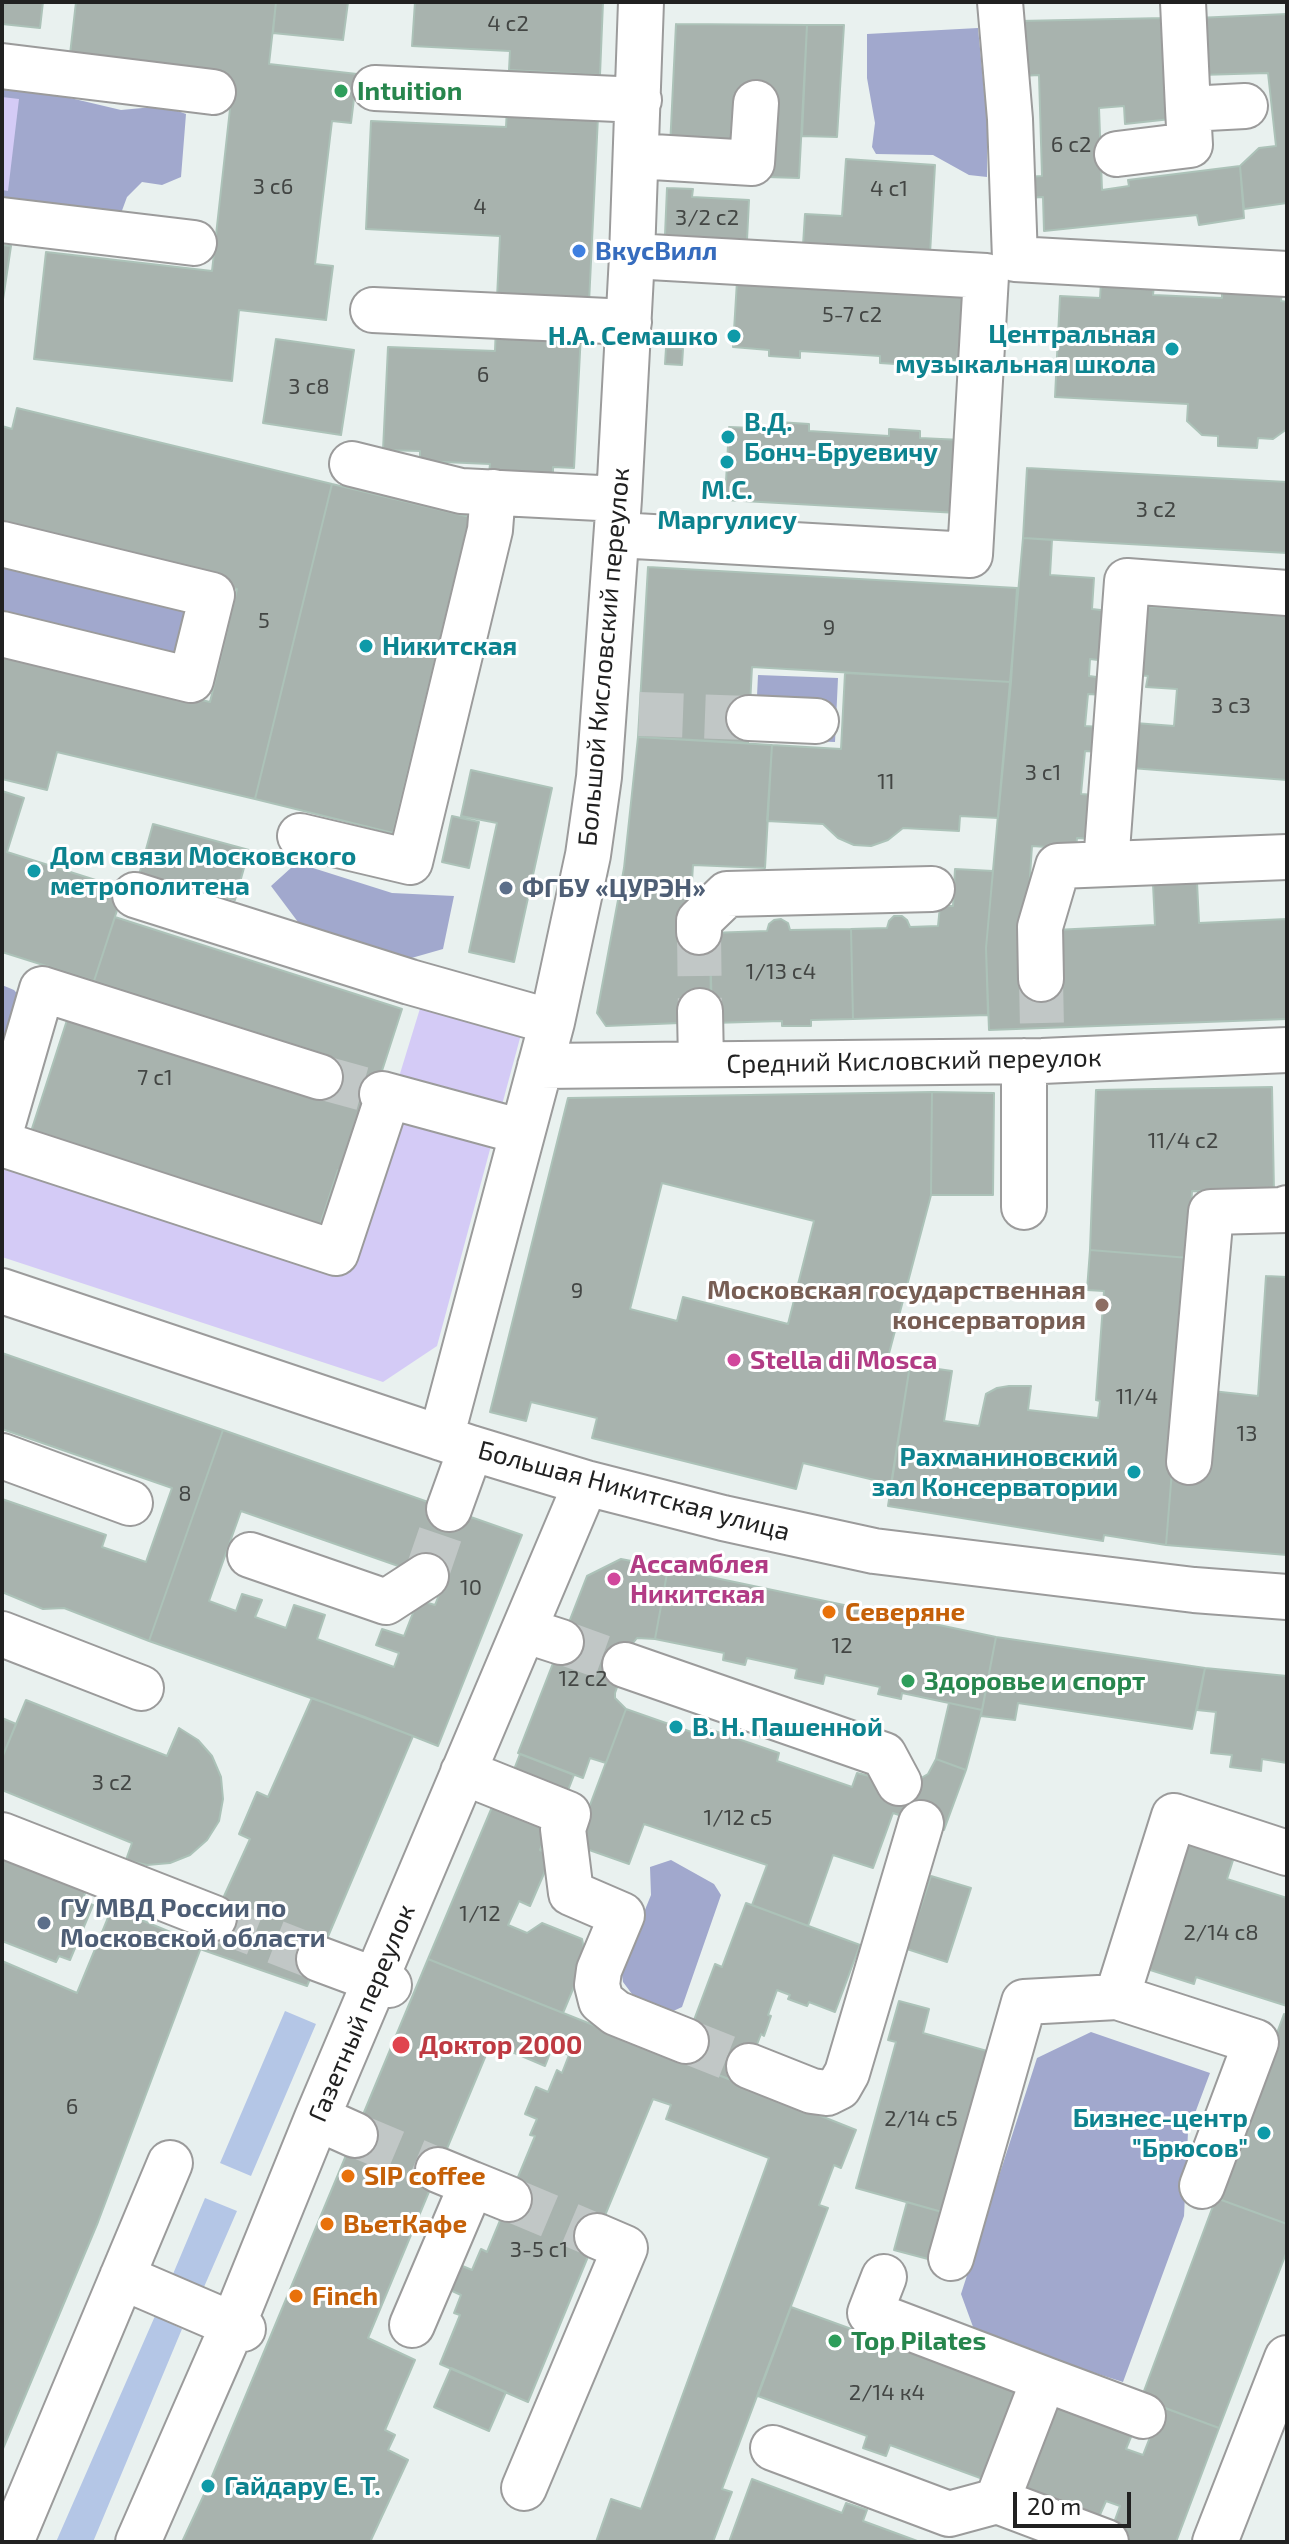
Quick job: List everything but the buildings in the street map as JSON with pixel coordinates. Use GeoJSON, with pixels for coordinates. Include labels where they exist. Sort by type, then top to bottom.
{"type":"FeatureCollection","features":[{"type":"Feature","properties":{"kind":"street","name":"Большой Кисловский переулок"},"geometry":{"type":"LineString","coordinates":[[449,1509],[456,1443],[522,1132],[552,1022],[622,713],[618,517],[641,2]]}},
{"type":"Feature","properties":{"kind":"street"},"geometry":{"type":"LineString","coordinates":[[1000,2],[1010,119],[1015,259],[1287,274]]}},
{"type":"Feature","properties":{"kind":"street"},"geometry":{"type":"LineString","coordinates":[[1117,154],[1190,145],[1183,2]]}},
{"type":"Feature","properties":{"kind":"street"},"geometry":{"type":"LineString","coordinates":[[2,66],[213,92]]}},
{"type":"Feature","properties":{"kind":"street"},"geometry":{"type":"LineString","coordinates":[[375,88],[639,100]]}},
{"type":"Feature","properties":{"kind":"street"},"geometry":{"type":"LineString","coordinates":[[636,156],[752,163],[756,103]]}},
{"type":"Feature","properties":{"kind":"street"},"geometry":{"type":"LineString","coordinates":[[1188,109],[1245,106]]}},
{"type":"Feature","properties":{"kind":"street"},"geometry":{"type":"LineString","coordinates":[[2,220],[194,243]]}},
{"type":"Feature","properties":{"kind":"street"},"geometry":{"type":"LineString","coordinates":[[352,464],[461,491],[493,492],[618,517],[970,555],[986,276],[632,256]]}},
{"type":"Feature","properties":{"kind":"street"},"geometry":{"type":"LineString","coordinates":[[373,310],[629,322]]}},
{"type":"Feature","properties":{"kind":"street"},"geometry":{"type":"LineString","coordinates":[[300,836],[410,862],[490,530],[493,492]]}},
{"type":"Feature","properties":{"kind":"street"},"geometry":{"type":"LineString","coordinates":[[2,544],[212,595],[191,680],[2,634]]}},
{"type":"Feature","properties":{"kind":"street"},"geometry":{"type":"LineString","coordinates":[[1106,864],[1127,581],[1287,593]]}},
{"type":"Feature","properties":{"kind":"street"},"geometry":{"type":"LineString","coordinates":[[749,718],[816,721]]}},
{"type":"Feature","properties":{"kind":"street"},"geometry":{"type":"LineString","coordinates":[[1041,979],[1040,927],[1058,866],[1287,857]]}},
{"type":"Feature","properties":{"kind":"street"},"geometry":{"type":"LineString","coordinates":[[699,932],[699,921],[727,894],[932,889]]}},
{"type":"Feature","properties":{"kind":"street"},"geometry":{"type":"LineString","coordinates":[[135,895],[396,977],[552,1022]]}},
{"type":"Feature","properties":{"kind":"street"},"geometry":{"type":"LineString","coordinates":[[2,1127],[42,989],[320,1077]]}},
{"type":"Feature","properties":{"kind":"street"},"geometry":{"type":"LineString","coordinates":[[700,1011],[708,1075]]}},
{"type":"Feature","properties":{"kind":"street"},"geometry":{"type":"LineString","coordinates":[[1024,1207],[1036,1050]]}},
{"type":"Feature","properties":{"kind":"street","name":"Средний Кисловский переулок"},"geometry":{"type":"LineString","coordinates":[[540,1066],[708,1075],[1036,1050],[1287,1050]]}},
{"type":"Feature","properties":{"kind":"street"},"geometry":{"type":"LineString","coordinates":[[2,1144],[336,1253],[385,1095],[522,1132]]}},
{"type":"Feature","properties":{"kind":"street"},"geometry":{"type":"LineString","coordinates":[[1189,1462],[1211,1212],[1287,1208]]}},
{"type":"Feature","properties":{"kind":"street","name":"Большая Никитская улица"},"geometry":{"type":"LineString","coordinates":[[2,1291],[456,1443],[586,1483],[723,1518],[874,1551],[1194,1590],[1287,1597]]}},
{"type":"Feature","properties":{"kind":"street"},"geometry":{"type":"LineString","coordinates":[[2,1456],[130,1503]]}},
{"type":"Feature","properties":{"kind":"street","name":"Газетный переулок"},"geometry":{"type":"LineString","coordinates":[[138,2542],[336,2126],[382,1983],[463,1772],[542,1636],[586,1483]]}},
{"type":"Feature","properties":{"kind":"street"},"geometry":{"type":"LineString","coordinates":[[250,1555],[386,1602],[426,1576]]}},
{"type":"Feature","properties":{"kind":"street"},"geometry":{"type":"LineString","coordinates":[[2,1634],[141,1688]]}},
{"type":"Feature","properties":{"kind":"street"},"geometry":{"type":"LineString","coordinates":[[625,1665],[884,1755],[899,1783]]}},
{"type":"Feature","properties":{"kind":"street"},"geometry":{"type":"LineString","coordinates":[[463,1772],[568,1814],[563,1829],[571,1893],[622,1915],[599,1970],[597,1985],[601,2001],[616,2013],[686,2041]]}},
{"type":"Feature","properties":{"kind":"street"},"geometry":{"type":"LineString","coordinates":[[1117,1997],[1174,1816],[1287,1853]]}},
{"type":"Feature","properties":{"kind":"street"},"geometry":{"type":"LineString","coordinates":[[749,2066],[812,2091],[827,2093],[839,2087],[847,2073],[921,1823]]}},
{"type":"Feature","properties":{"kind":"street"},"geometry":{"type":"LineString","coordinates":[[2,1835],[214,1918]]}},
{"type":"Feature","properties":{"kind":"street"},"geometry":{"type":"LineString","coordinates":[[319,1959],[382,1983]]}},
{"type":"Feature","properties":{"kind":"street"},"geometry":{"type":"LineString","coordinates":[[951,2258],[1024,2002],[1117,1997],[1256,2042],[1202,2186]]}},
{"type":"Feature","properties":{"kind":"street"},"geometry":{"type":"LineString","coordinates":[[11,2542],[170,2163]]}},
{"type":"Feature","properties":{"kind":"street"},"geometry":{"type":"LineString","coordinates":[[412,2325],[473,2184]]}},
{"type":"Feature","properties":{"kind":"street"},"geometry":{"type":"LineString","coordinates":[[524,2488],[625,2248],[597,2236]]}},
{"type":"Feature","properties":{"kind":"street"},"geometry":{"type":"LineString","coordinates":[[122,2277],[238,2327]]}},
{"type":"Feature","properties":{"kind":"street"},"geometry":{"type":"LineString","coordinates":[[884,2277],[870,2313],[1143,2416]]}},
{"type":"Feature","properties":{"kind":"street"},"geometry":{"type":"LineString","coordinates":[[1215,2542],[1287,2358]]}},
{"type":"Feature","properties":{"kind":"street"},"geometry":{"type":"LineString","coordinates":[[997,2501],[1044,2379]]}},
{"type":"Feature","properties":{"kind":"street"},"geometry":{"type":"LineString","coordinates":[[773,2448],[949,2514],[997,2501],[1106,2542]]}},
{"type":"Feature","properties":{"kind":"shaded area"},"geometry":{"type":"Polygon","coordinates":[[[978,28],[987,120],[987,177],[969,175],[933,155],[876,154],[872,147],[875,123],[867,78],[867,34],[978,28]]]}},
{"type":"Feature","properties":{"kind":"shaded area"},"geometry":{"type":"Polygon","coordinates":[[[2,88],[66,97],[121,110],[164,106],[186,114],[181,177],[162,185],[142,182],[127,197],[120,216],[2,206],[2,88]]]}},
{"type":"Feature","properties":{"kind":"shaded area"},"geometry":{"type":"Polygon","coordinates":[[[2,97],[19,99],[8,191],[2,190],[2,97]]]}},
{"type":"Feature","properties":{"kind":"shaded area"},"geometry":{"type":"Polygon","coordinates":[[[2,562],[196,609],[184,661],[2,617],[2,562]]]}},
{"type":"Feature","properties":{"kind":"shaded area"},"geometry":{"type":"Polygon","coordinates":[[[758,675],[838,678],[835,742],[755,739],[758,675]]]}},
{"type":"Feature","properties":{"kind":"shaded area"},"geometry":{"type":"Polygon","coordinates":[[[292,867],[313,868],[392,893],[454,896],[443,949],[408,959],[319,934],[298,922],[271,886],[292,867]]]}},
{"type":"Feature","properties":{"kind":"shaded area"},"geometry":{"type":"Polygon","coordinates":[[[2,985],[14,990],[25,1002],[2,1067],[2,985]]]}},
{"type":"Feature","properties":{"kind":"shaded area"},"geometry":{"type":"Polygon","coordinates":[[[422,1002],[523,1027],[437,1346],[383,1382],[2,1257],[2,1149],[343,1259],[422,1002]]]}},
{"type":"Feature","properties":{"kind":"shaded area"},"geometry":{"type":"Polygon","coordinates":[[[671,1860],[714,1884],[721,1895],[682,2007],[669,2013],[632,1994],[623,1982],[621,1969],[651,1895],[650,1867],[671,1860]]]}},
{"type":"Feature","properties":{"kind":"shaded area"},"geometry":{"type":"Polygon","coordinates":[[[285,2011],[316,2024],[251,2176],[220,2163],[285,2011]]]}},
{"type":"Feature","properties":{"kind":"shaded area"},"geometry":{"type":"Polygon","coordinates":[[[1091,2032],[1210,2073],[1188,2132],[1184,2216],[1123,2382],[976,2335],[961,2294],[1037,2058],[1091,2032]]]}},
{"type":"Feature","properties":{"kind":"shaded area"},"geometry":{"type":"Polygon","coordinates":[[[205,2198],[237,2211],[204,2287],[173,2274],[205,2198]]]}},
{"type":"Feature","properties":{"kind":"shaded area"},"geometry":{"type":"Polygon","coordinates":[[[155,2316],[182,2329],[93,2542],[56,2542],[155,2316]]]}},
{"type":"Feature","properties":{"kind":"tunnel"},"geometry":{"type":"LineString","coordinates":[[639,714],[749,718]]}},
{"type":"Feature","properties":{"kind":"tunnel"},"geometry":{"type":"LineString","coordinates":[[699,932],[700,1011]]}},
{"type":"Feature","properties":{"kind":"tunnel"},"geometry":{"type":"LineString","coordinates":[[1041,979],[1042,1028]]}},
{"type":"Feature","properties":{"kind":"tunnel"},"geometry":{"type":"LineString","coordinates":[[320,1077],[382,1094]]}},
{"type":"Feature","properties":{"kind":"tunnel"},"geometry":{"type":"LineString","coordinates":[[426,1576],[449,1509]]}},
{"type":"Feature","properties":{"kind":"tunnel"},"geometry":{"type":"LineString","coordinates":[[561,1642],[625,1665]]}},
{"type":"Feature","properties":{"kind":"tunnel"},"geometry":{"type":"LineString","coordinates":[[214,1918],[319,1959]]}},
{"type":"Feature","properties":{"kind":"tunnel"},"geometry":{"type":"LineString","coordinates":[[686,2041],[749,2066]]}},
{"type":"Feature","properties":{"kind":"tunnel"},"geometry":{"type":"LineString","coordinates":[[355,2135],[438,2170]]}},
{"type":"Feature","properties":{"kind":"tunnel"},"geometry":{"type":"LineString","coordinates":[[509,2199],[597,2236]]}},
{"type":"Feature","properties":{"kind":"place","name":"Intuition"},"geometry":{"type":"Point","coordinates":[341,91]}},
{"type":"Feature","properties":{"kind":"place","name":"ВкусВилл"},"geometry":{"type":"Point","coordinates":[579,251]}},
{"type":"Feature","properties":{"kind":"place","name":"Н.А. Семашко"},"geometry":{"type":"Point","coordinates":[734,336]}},
{"type":"Feature","properties":{"kind":"place","name":"Центральная музыкальная школа"},"geometry":{"type":"Point","coordinates":[1172,349]}},
{"type":"Feature","properties":{"kind":"place","name":"В.Д. Бонч-Бруевичу"},"geometry":{"type":"Point","coordinates":[728,437]}},
{"type":"Feature","properties":{"kind":"place","name":"М.С. Маргулису"},"geometry":{"type":"Point","coordinates":[727,462]}},
{"type":"Feature","properties":{"kind":"place","name":"Никитская"},"geometry":{"type":"Point","coordinates":[366,646]}},
{"type":"Feature","properties":{"kind":"place","name":"Дом связи Московского метрополитена"},"geometry":{"type":"Point","coordinates":[34,871]}},
{"type":"Feature","properties":{"kind":"place","name":"ФГБУ «ЦУРЭН»"},"geometry":{"type":"Point","coordinates":[506,888]}},
{"type":"Feature","properties":{"kind":"place","name":"Московская государственная консерватория"},"geometry":{"type":"Point","coordinates":[1102,1305]}},
{"type":"Feature","properties":{"kind":"place","name":"Stella di Mosca"},"geometry":{"type":"Point","coordinates":[734,1360]}},
{"type":"Feature","properties":{"kind":"place","name":"Рахманиновский зал Консерватории"},"geometry":{"type":"Point","coordinates":[1134,1472]}},
{"type":"Feature","properties":{"kind":"place","name":"Ассамблея Никитская"},"geometry":{"type":"Point","coordinates":[614,1579]}},
{"type":"Feature","properties":{"kind":"place","name":"Северяне"},"geometry":{"type":"Point","coordinates":[829,1612]}},
{"type":"Feature","properties":{"kind":"place","name":"Здоровье и спорт"},"geometry":{"type":"Point","coordinates":[908,1681]}},
{"type":"Feature","properties":{"kind":"place","name":"В. Н. Пашенной"},"geometry":{"type":"Point","coordinates":[676,1727]}},
{"type":"Feature","properties":{"kind":"place","name":"ГУ МВД России по Московской области"},"geometry":{"type":"Point","coordinates":[44,1923]}},
{"type":"Feature","properties":{"kind":"place","name":"Доктор 2000"},"geometry":{"type":"Point","coordinates":[401,2045]}},
{"type":"Feature","properties":{"kind":"place","name":"Бизнес-центр \"Брюсов\""},"geometry":{"type":"Point","coordinates":[1264,2133]}},
{"type":"Feature","properties":{"kind":"place","name":"SIP coffee"},"geometry":{"type":"Point","coordinates":[348,2176]}},
{"type":"Feature","properties":{"kind":"place","name":"ВьетКафе"},"geometry":{"type":"Point","coordinates":[327,2224]}},
{"type":"Feature","properties":{"kind":"place","name":"Finch"},"geometry":{"type":"Point","coordinates":[296,2296]}},
{"type":"Feature","properties":{"kind":"place","name":"Top Pilates"},"geometry":{"type":"Point","coordinates":[835,2341]}},
{"type":"Feature","properties":{"kind":"place","name":"Гайдару Е. Т."},"geometry":{"type":"Point","coordinates":[208,2486]}}]}
